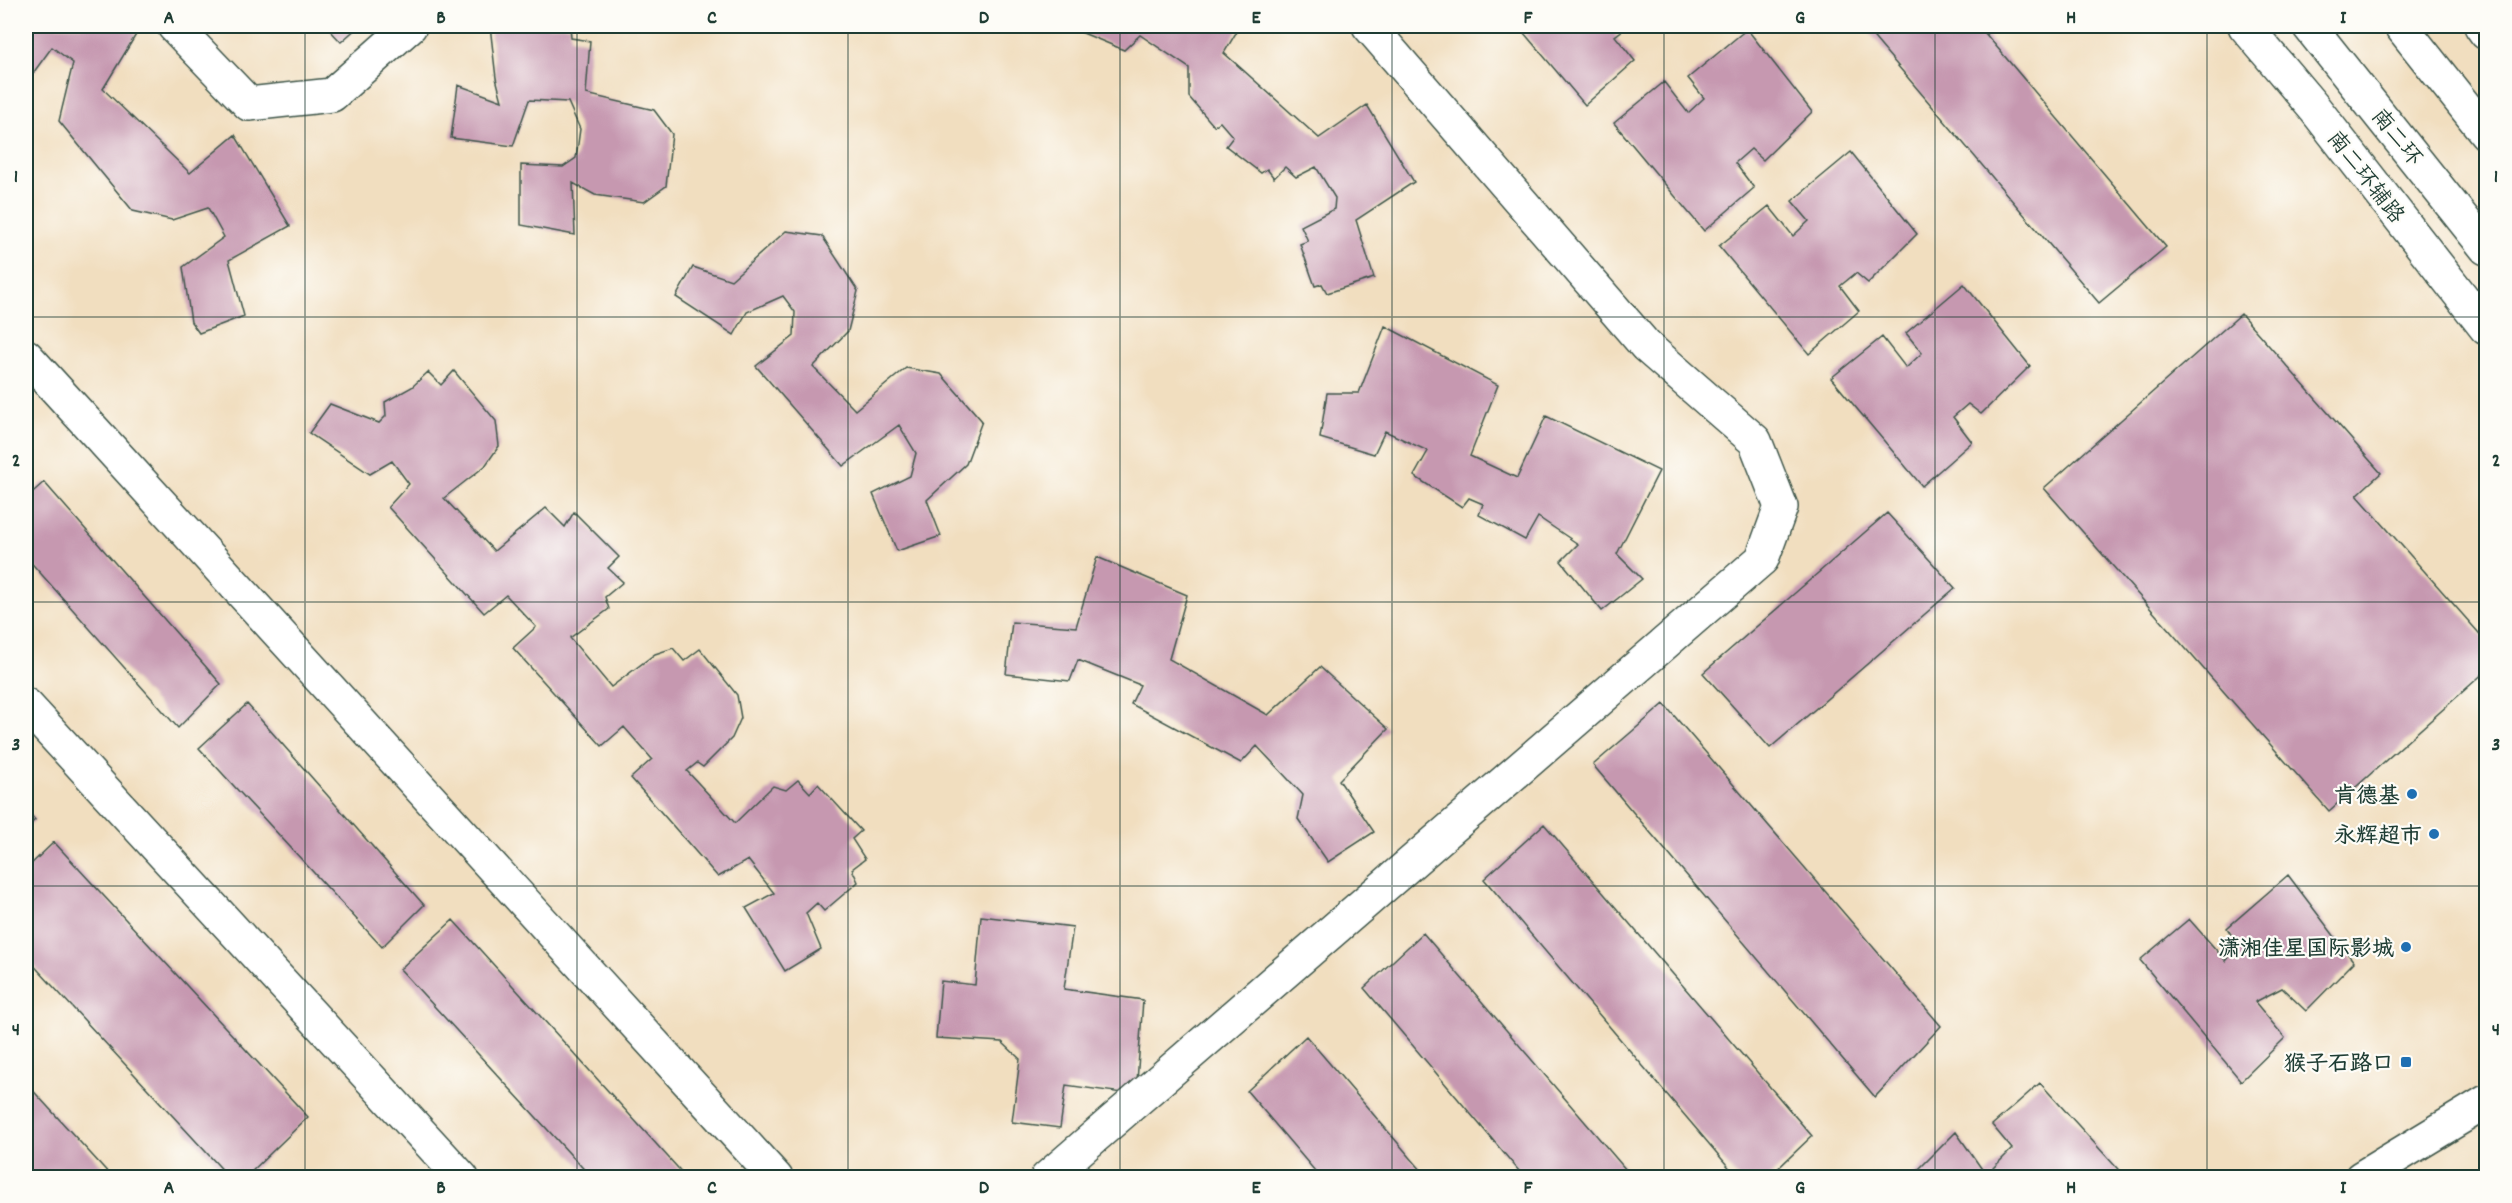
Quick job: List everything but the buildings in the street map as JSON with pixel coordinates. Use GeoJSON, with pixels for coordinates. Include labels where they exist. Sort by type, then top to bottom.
{"type":"FeatureCollection","features":[{"type":"Feature","properties":{"kind":"main road"},"geometry":{"type":"LineString","coordinates":[[174,26],[249,104],[332,95],[410,26]]}},
{"type":"Feature","properties":{"kind":"main road"},"geometry":{"type":"LineString","coordinates":[[1047,1178],[1762,559],[1781,507],[1755,441],[1646,346],[1369,26]]}},
{"type":"Feature","properties":{"kind":"main road","name":"南二环辅路"},"geometry":{"type":"LineString","coordinates":[[2245,26],[2315,109],[2487,328]]}},
{"type":"Feature","properties":{"kind":"main road","name":"南二环"},"geometry":{"type":"LineString","coordinates":[[2309,26],[2487,248]]}},
{"type":"Feature","properties":{"kind":"main road"},"geometry":{"type":"LineString","coordinates":[[2401,26],[2487,133]]}},
{"type":"Feature","properties":{"kind":"main road"},"geometry":{"type":"LineString","coordinates":[[2481,26],[2487,33]]}},
{"type":"Feature","properties":{"kind":"main road"},"geometry":{"type":"LineString","coordinates":[[26,356],[776,1178]]}},
{"type":"Feature","properties":{"kind":"main road"},"geometry":{"type":"LineString","coordinates":[[26,705],[462,1178]]}},
{"type":"Feature","properties":{"kind":"main road"},"geometry":{"type":"LineString","coordinates":[[2361,1178],[2487,1102]]}},
{"type":"Feature","properties":{"kind":"place","name":"肯德基"},"geometry":{"type":"Point","coordinates":[2412,794]}},
{"type":"Feature","properties":{"kind":"place","name":"永辉超市"},"geometry":{"type":"Point","coordinates":[2434,834]}},
{"type":"Feature","properties":{"kind":"place","name":"潇湘佳星国际影城"},"geometry":{"type":"Point","coordinates":[2406,947]}},
{"type":"Feature","properties":{"kind":"place","name":"猴子石路口"},"geometry":{"type":"Point","coordinates":[2406,1062]}}]}
